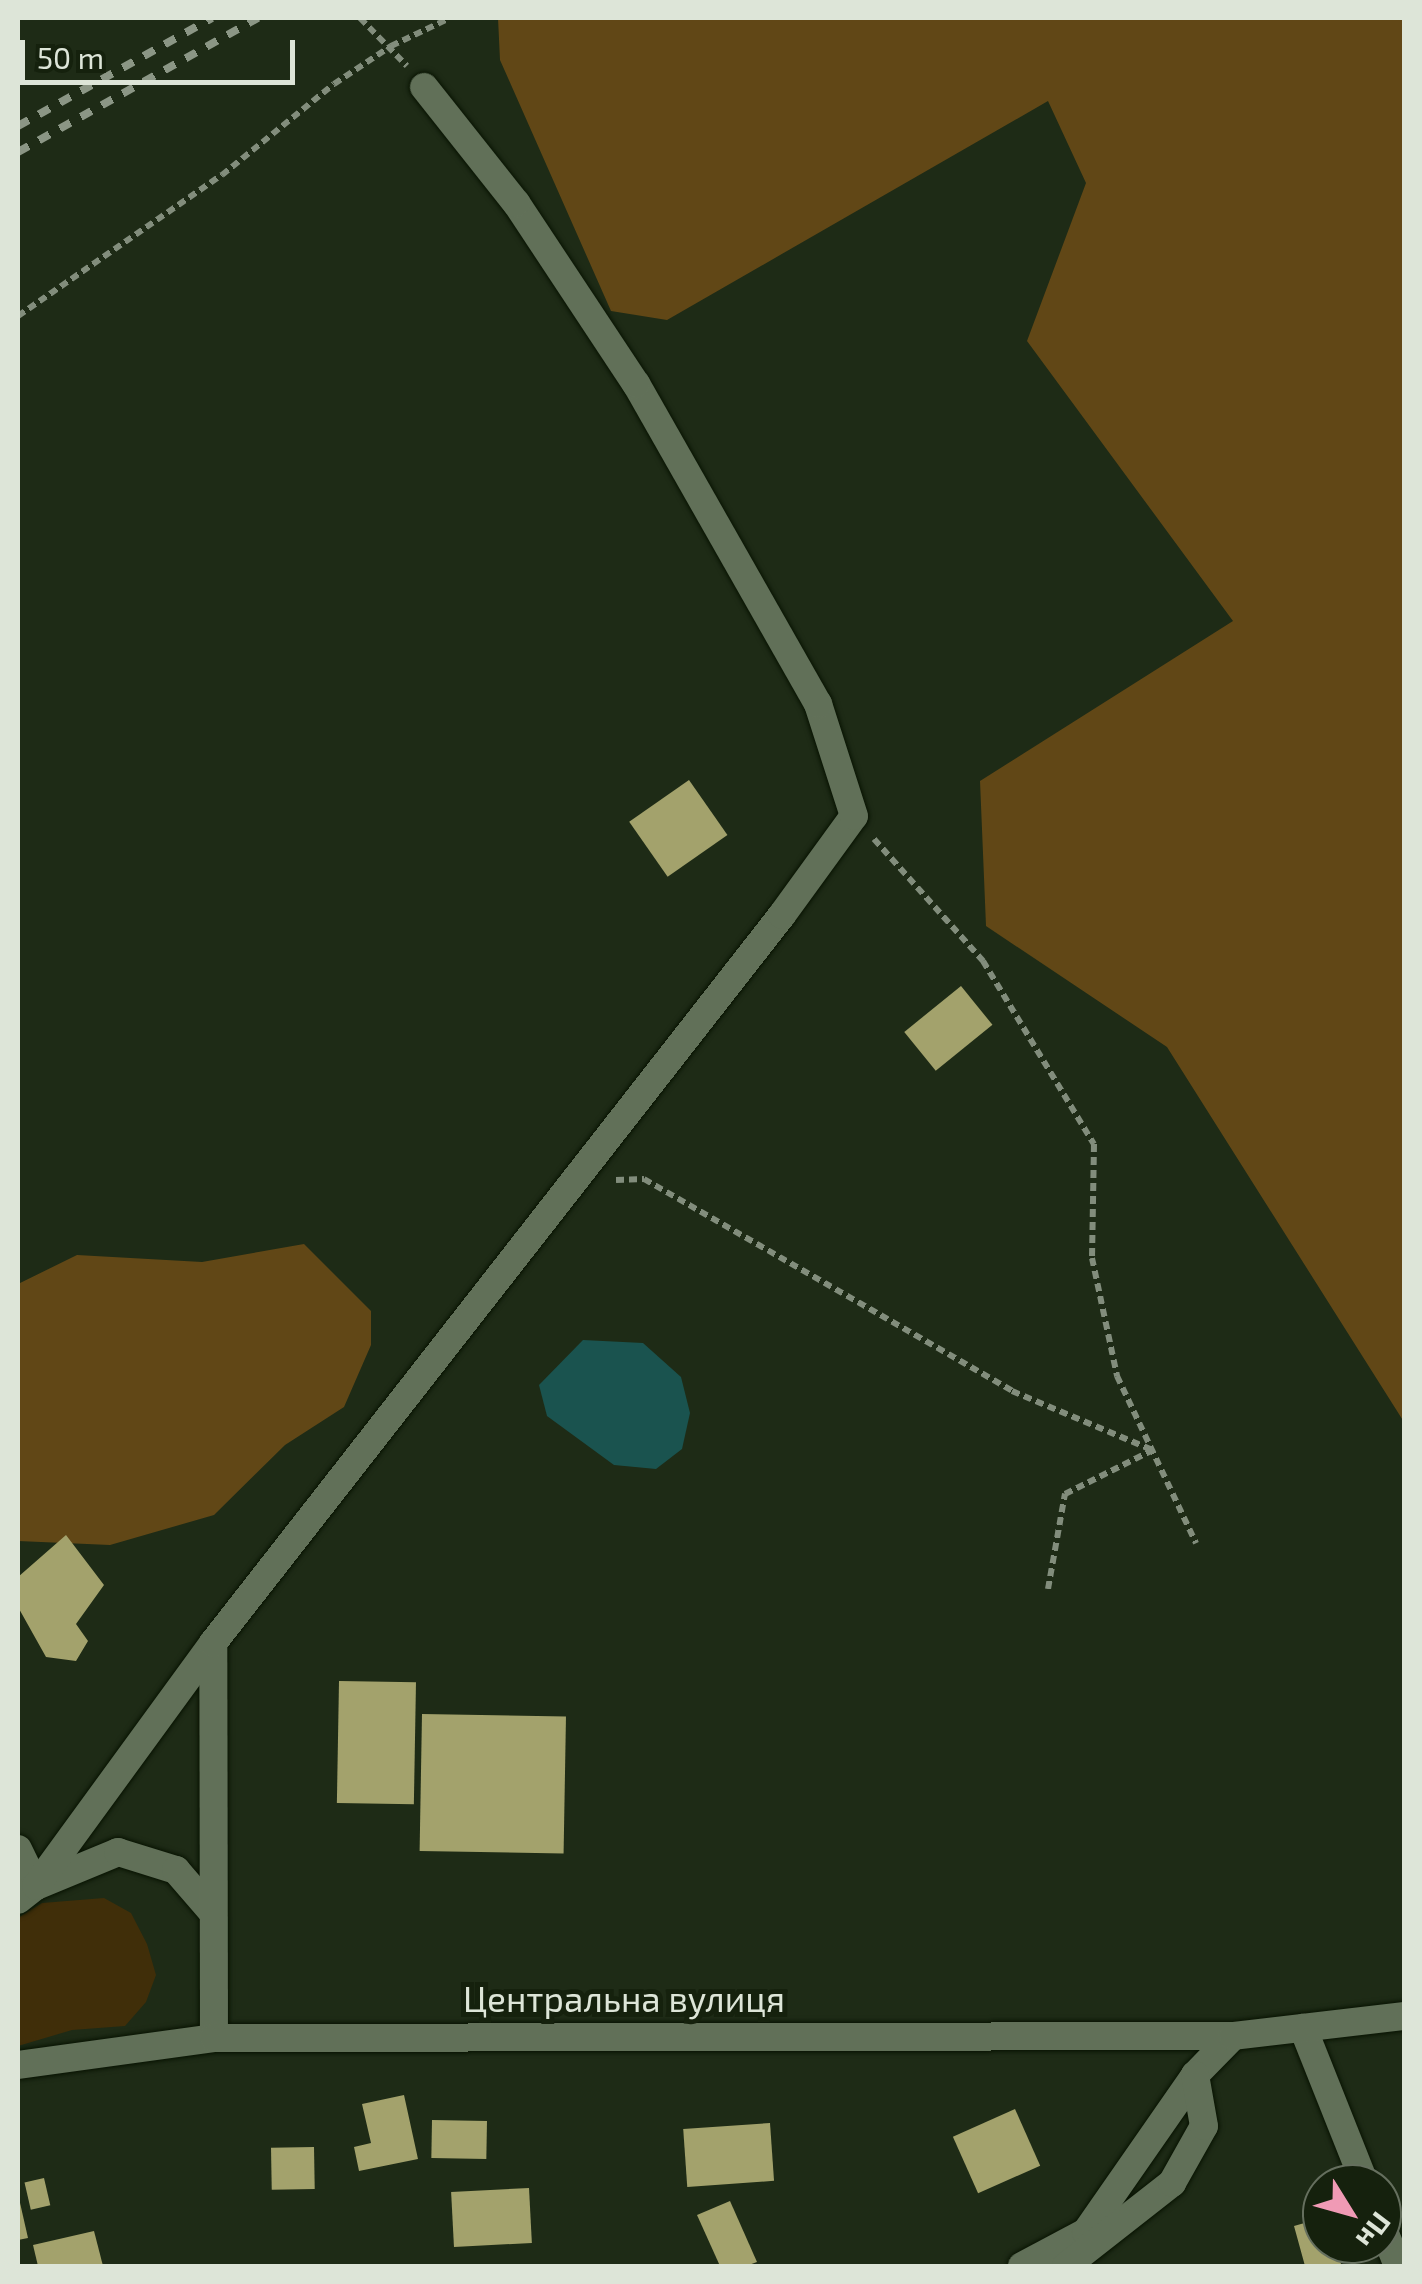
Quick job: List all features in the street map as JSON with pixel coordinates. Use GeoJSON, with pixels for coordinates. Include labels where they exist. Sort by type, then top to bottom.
{"type":"FeatureCollection","features":[{"type":"Feature","properties":{"kind":"street"},"geometry":{"type":"LineString","coordinates":[[27,1893],[213,1643],[854,816],[818,704],[636,384],[516,203],[424,87]]}},
{"type":"Feature","properties":{"kind":"street"},"geometry":{"type":"LineString","coordinates":[[213,1643],[214,2038]]}},
{"type":"Feature","properties":{"kind":"street"},"geometry":{"type":"LineString","coordinates":[[18,1849],[27,1893]]}},
{"type":"Feature","properties":{"kind":"street"},"geometry":{"type":"LineString","coordinates":[[27,1893],[118,1852],[176,1870],[213,1913]]}},
{"type":"Feature","properties":{"kind":"street","name":"Центральна вулиця"},"geometry":{"type":"LineString","coordinates":[[18,2065],[214,2038],[1233,2036],[1404,2016]]}},
{"type":"Feature","properties":{"kind":"street"},"geometry":{"type":"LineString","coordinates":[[1304,2028],[1357,2164]]}},
{"type":"Feature","properties":{"kind":"street"},"geometry":{"type":"LineString","coordinates":[[1022,2266],[1086,2232],[1195,2076],[1233,2036]]}},
{"type":"Feature","properties":{"kind":"street"},"geometry":{"type":"LineString","coordinates":[[1066,2266],[1172,2183],[1204,2126],[1195,2076]]}},
{"type":"Feature","properties":{"kind":"path"},"geometry":{"type":"LineString","coordinates":[[360,18],[391,46],[424,87]]}},
{"type":"Feature","properties":{"kind":"path"},"geometry":{"type":"LineString","coordinates":[[18,316],[222,174],[334,84],[391,46],[450,18]]}},
{"type":"Feature","properties":{"kind":"path"},"geometry":{"type":"LineString","coordinates":[[854,816],[984,961],[1094,1144],[1092,1258],[1117,1376],[1196,1543]]}},
{"type":"Feature","properties":{"kind":"path"},"geometry":{"type":"LineString","coordinates":[[575,1180],[644,1180],[1012,1391],[1152,1450]]}},
{"type":"Feature","properties":{"kind":"path"},"geometry":{"type":"LineString","coordinates":[[1048,1589],[1065,1494],[1152,1450]]}},
{"type":"Feature","properties":{"kind":"shaded area"},"geometry":{"type":"Polygon","coordinates":[[[498,18],[1404,18],[1404,1422],[1167,1047],[986,926],[980,781],[1233,621],[1027,341],[1086,183],[1048,101],[667,320],[611,311],[500,60],[498,18]]]}},
{"type":"Feature","properties":{"kind":"shaded area"},"geometry":{"type":"Polygon","coordinates":[[[304,1244],[371,1311],[371,1345],[344,1407],[285,1445],[214,1515],[110,1545],[18,1541],[18,1284],[77,1255],[202,1262],[304,1244]]]}},
{"type":"Feature","properties":{"kind":"shaded area"},"geometry":{"type":"Polygon","coordinates":[[[104,1898],[131,1913],[147,1944],[156,1975],[146,2002],[125,2026],[72,2030],[18,2046],[18,1918],[42,1903],[104,1898]]]}},
{"type":"Feature","properties":{"kind":"water"},"geometry":{"type":"Polygon","coordinates":[[[583,1340],[643,1343],[681,1377],[690,1413],[682,1449],[656,1469],[614,1465],[547,1416],[539,1385],[583,1340]]]}},
{"type":"Feature","properties":{"kind":"building"},"geometry":{"type":"Polygon","coordinates":[[[689,780],[727,835],[668,877],[629,822],[689,780]]]}},
{"type":"Feature","properties":{"kind":"building"},"geometry":{"type":"Polygon","coordinates":[[[961,986],[992,1025],[936,1071],[904,1032],[961,986]]]}},
{"type":"Feature","properties":{"kind":"building"},"geometry":{"type":"Polygon","coordinates":[[[66,1535],[104,1585],[76,1624],[88,1641],[76,1661],[46,1657],[18,1607],[18,1577],[66,1535]]]}},
{"type":"Feature","properties":{"kind":"building"},"geometry":{"type":"Polygon","coordinates":[[[339,1681],[416,1682],[414,1804],[337,1803],[339,1681]]]}},
{"type":"Feature","properties":{"kind":"building"},"geometry":{"type":"Polygon","coordinates":[[[422,1714],[566,1717],[564,1853],[420,1851],[422,1714]]]}},
{"type":"Feature","properties":{"kind":"building"},"geometry":{"type":"Polygon","coordinates":[[[404,2095],[418,2159],[359,2171],[354,2147],[371,2143],[362,2104],[404,2095]]]}},
{"type":"Feature","properties":{"kind":"building"},"geometry":{"type":"Polygon","coordinates":[[[1015,2109],[1040,2166],[978,2193],[953,2137],[1015,2109]]]}},
{"type":"Feature","properties":{"kind":"building"},"geometry":{"type":"Polygon","coordinates":[[[432,2120],[487,2121],[486,2159],[431,2158],[432,2120]]]}},
{"type":"Feature","properties":{"kind":"building"},"geometry":{"type":"Polygon","coordinates":[[[770,2123],[774,2181],[687,2187],[683,2129],[770,2123]]]}},
{"type":"Feature","properties":{"kind":"building"},"geometry":{"type":"Polygon","coordinates":[[[314,2147],[315,2189],[272,2190],[271,2148],[314,2147]]]}},
{"type":"Feature","properties":{"kind":"building"},"geometry":{"type":"Polygon","coordinates":[[[44,2178],[50,2205],[31,2210],[25,2182],[44,2178]]]}},
{"type":"Feature","properties":{"kind":"building"},"geometry":{"type":"Polygon","coordinates":[[[529,2188],[532,2243],[454,2247],[451,2192],[529,2188]]]}},
{"type":"Feature","properties":{"kind":"building"},"geometry":{"type":"Polygon","coordinates":[[[18,2194],[28,2238],[18,2240],[18,2194]]]}},
{"type":"Feature","properties":{"kind":"building"},"geometry":{"type":"Polygon","coordinates":[[[730,2201],[757,2262],[746,2266],[720,2266],[697,2215],[730,2201]]]}},
{"type":"Feature","properties":{"kind":"building"},"geometry":{"type":"Polygon","coordinates":[[[1302,2224],[1302,2255],[1294,2226],[1302,2224]]]}},
{"type":"Feature","properties":{"kind":"building"},"geometry":{"type":"Polygon","coordinates":[[[94,2231],[103,2266],[38,2266],[33,2245],[94,2231]]]}},
{"type":"Feature","properties":{"kind":"railway"},"geometry":{"type":"LineString","coordinates":[[18,126],[212,18]]}},
{"type":"Feature","properties":{"kind":"railway"},"geometry":{"type":"LineString","coordinates":[[18,152],[258,18]]}}]}
